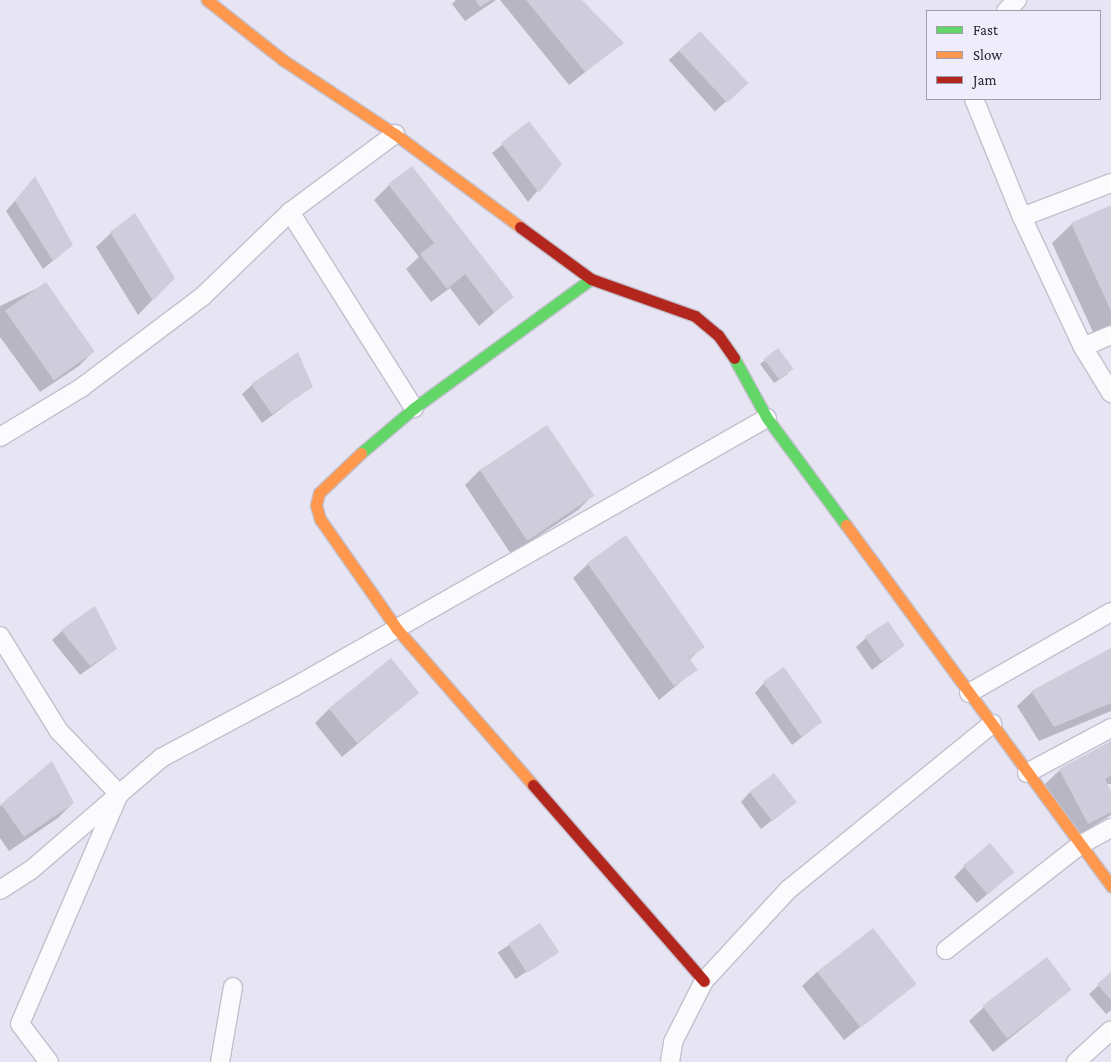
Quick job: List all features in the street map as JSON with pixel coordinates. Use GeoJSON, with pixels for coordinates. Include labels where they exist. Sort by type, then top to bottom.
{"type":"FeatureCollection","features":[{"type":"Feature","properties":{"kind":"street"},"geometry":{"type":"LineString","coordinates":[[207,0],[283,60],[395,134],[591,279],[695,316],[718,335],[739,365],[767,418],[1111,886]]}},
{"type":"Feature","properties":{"kind":"street"},"geometry":{"type":"LineString","coordinates":[[1007,10],[1017,0]]}},
{"type":"Feature","properties":{"kind":"street"},"geometry":{"type":"LineString","coordinates":[[974,100],[1022,217],[1083,347],[1111,393]]}},
{"type":"Feature","properties":{"kind":"street"},"geometry":{"type":"LineString","coordinates":[[0,438],[82,388],[203,296],[290,212],[395,134]]}},
{"type":"Feature","properties":{"kind":"street"},"geometry":{"type":"LineString","coordinates":[[1022,217],[1111,183]]}},
{"type":"Feature","properties":{"kind":"street"},"geometry":{"type":"LineString","coordinates":[[290,212],[414,408]]}},
{"type":"Feature","properties":{"kind":"street"},"geometry":{"type":"LineString","coordinates":[[591,279],[414,408],[326,482],[319,493],[316,505],[320,519],[397,628],[704,981]]}},
{"type":"Feature","properties":{"kind":"street"},"geometry":{"type":"LineString","coordinates":[[1083,347],[1111,335]]}},
{"type":"Feature","properties":{"kind":"street"},"geometry":{"type":"LineString","coordinates":[[0,890],[31,870],[161,758],[397,628],[767,418]]}},
{"type":"Feature","properties":{"kind":"street"},"geometry":{"type":"LineString","coordinates":[[969,694],[1111,612]]}},
{"type":"Feature","properties":{"kind":"street"},"geometry":{"type":"LineString","coordinates":[[0,636],[59,731],[119,794]]}},
{"type":"Feature","properties":{"kind":"street"},"geometry":{"type":"LineString","coordinates":[[670,1062],[673,1042],[704,981],[789,890],[992,724]]}},
{"type":"Feature","properties":{"kind":"street"},"geometry":{"type":"LineString","coordinates":[[1027,773],[1111,728]]}},
{"type":"Feature","properties":{"kind":"street"},"geometry":{"type":"LineString","coordinates":[[49,1062],[20,1024],[119,794]]}},
{"type":"Feature","properties":{"kind":"street"},"geometry":{"type":"LineString","coordinates":[[946,950],[1080,845],[1111,828]]}},
{"type":"Feature","properties":{"kind":"street"},"geometry":{"type":"LineString","coordinates":[[220,1062],[234,987]]}},
{"type":"Feature","properties":{"kind":"street"},"geometry":{"type":"LineString","coordinates":[[1076,1062],[1111,1030]]}},
{"type":"Feature","properties":{"kind":"building"},"geometry":{"type":"Polygon","coordinates":[[[475,0],[491,0],[480,7],[475,0]]]}},
{"type":"Feature","properties":{"kind":"building"},"geometry":{"type":"Polygon","coordinates":[[[526,0],[582,0],[624,43],[585,72],[526,0]]]}},
{"type":"Feature","properties":{"kind":"building"},"geometry":{"type":"Polygon","coordinates":[[[700,31],[748,83],[727,103],[679,51],[700,31]]]}},
{"type":"Feature","properties":{"kind":"building"},"geometry":{"type":"Polygon","coordinates":[[[529,121],[562,164],[539,193],[501,143],[529,121]]]}},
{"type":"Feature","properties":{"kind":"building"},"geometry":{"type":"Polygon","coordinates":[[[412,166],[514,297],[494,312],[465,274],[447,289],[420,254],[434,243],[388,184],[412,166]]]}},
{"type":"Feature","properties":{"kind":"building"},"geometry":{"type":"Polygon","coordinates":[[[35,176],[73,245],[53,261],[15,201],[35,176]]]}},
{"type":"Feature","properties":{"kind":"building"},"geometry":{"type":"Polygon","coordinates":[[[1111,205],[1111,311],[1071,223],[1111,205]]]}},
{"type":"Feature","properties":{"kind":"building"},"geometry":{"type":"Polygon","coordinates":[[[135,213],[175,278],[153,301],[110,232],[135,213]]]}},
{"type":"Feature","properties":{"kind":"building"},"geometry":{"type":"Polygon","coordinates":[[[46,282],[95,352],[54,380],[5,311],[46,282]]]}},
{"type":"Feature","properties":{"kind":"building"},"geometry":{"type":"Polygon","coordinates":[[[778,348],[794,369],[779,380],[764,359],[778,348]]]}},
{"type":"Feature","properties":{"kind":"building"},"geometry":{"type":"Polygon","coordinates":[[[298,352],[313,387],[272,414],[251,384],[298,352]]]}},
{"type":"Feature","properties":{"kind":"building"},"geometry":{"type":"Polygon","coordinates":[[[547,425],[595,495],[527,541],[480,470],[547,425]]]}},
{"type":"Feature","properties":{"kind":"building"},"geometry":{"type":"Polygon","coordinates":[[[626,535],[705,647],[689,658],[698,670],[674,686],[587,563],[626,535]]]}},
{"type":"Feature","properties":{"kind":"building"},"geometry":{"type":"Polygon","coordinates":[[[95,606],[117,649],[90,666],[61,630],[95,606]]]}},
{"type":"Feature","properties":{"kind":"building"},"geometry":{"type":"Polygon","coordinates":[[[888,621],[905,646],[882,662],[865,637],[888,621]]]}},
{"type":"Feature","properties":{"kind":"building"},"geometry":{"type":"Polygon","coordinates":[[[1111,648],[1111,703],[1054,727],[1031,691],[1111,648]]]}},
{"type":"Feature","properties":{"kind":"building"},"geometry":{"type":"Polygon","coordinates":[[[391,658],[419,693],[357,743],[329,708],[391,658]]]}},
{"type":"Feature","properties":{"kind":"building"},"geometry":{"type":"Polygon","coordinates":[[[784,667],[822,722],[801,737],[763,682],[784,667]]]}},
{"type":"Feature","properties":{"kind":"building"},"geometry":{"type":"Polygon","coordinates":[[[1111,741],[1111,775],[1105,779],[1111,791],[1111,812],[1088,824],[1059,769],[1111,741]]]}},
{"type":"Feature","properties":{"kind":"building"},"geometry":{"type":"Polygon","coordinates":[[[52,761],[74,803],[24,837],[1,804],[52,761]]]}},
{"type":"Feature","properties":{"kind":"building"},"geometry":{"type":"Polygon","coordinates":[[[774,773],[797,802],[772,821],[750,792],[774,773]]]}},
{"type":"Feature","properties":{"kind":"building"},"geometry":{"type":"Polygon","coordinates":[[[990,843],[1014,872],[988,895],[963,865],[990,843]]]}},
{"type":"Feature","properties":{"kind":"building"},"geometry":{"type":"Polygon","coordinates":[[[540,923],[559,952],[527,973],[508,944],[540,923]]]}},
{"type":"Feature","properties":{"kind":"building"},"geometry":{"type":"Polygon","coordinates":[[[873,928],[917,984],[861,1028],[817,972],[873,928]]]}},
{"type":"Feature","properties":{"kind":"building"},"geometry":{"type":"Polygon","coordinates":[[[1047,957],[1072,990],[1007,1038],[982,1006],[1047,957]]]}},
{"type":"Feature","properties":{"kind":"building"},"geometry":{"type":"Polygon","coordinates":[[[1111,972],[1111,1000],[1097,984],[1111,972]]]}},
{"type":"Feature","properties":{"kind":"traffic: fast"},"geometry":{"type":"LineString","coordinates":[[361,453],[414,408],[591,279]]}},
{"type":"Feature","properties":{"kind":"traffic: fast"},"geometry":{"type":"LineString","coordinates":[[734,358],[767,418],[846,525]]}},
{"type":"Feature","properties":{"kind":"traffic: slow"},"geometry":{"type":"LineString","coordinates":[[207,0],[283,60],[395,134],[520,227]]}},
{"type":"Feature","properties":{"kind":"traffic: slow"},"geometry":{"type":"LineString","coordinates":[[361,453],[319,493],[316,505],[320,519],[397,629],[533,785]]}},
{"type":"Feature","properties":{"kind":"traffic: slow"},"geometry":{"type":"LineString","coordinates":[[846,525],[1111,886]]}},
{"type":"Feature","properties":{"kind":"traffic: jam"},"geometry":{"type":"LineString","coordinates":[[520,227],[591,279],[695,316],[718,335],[734,358]]}},
{"type":"Feature","properties":{"kind":"traffic: jam"},"geometry":{"type":"LineString","coordinates":[[533,785],[704,981]]}}]}
